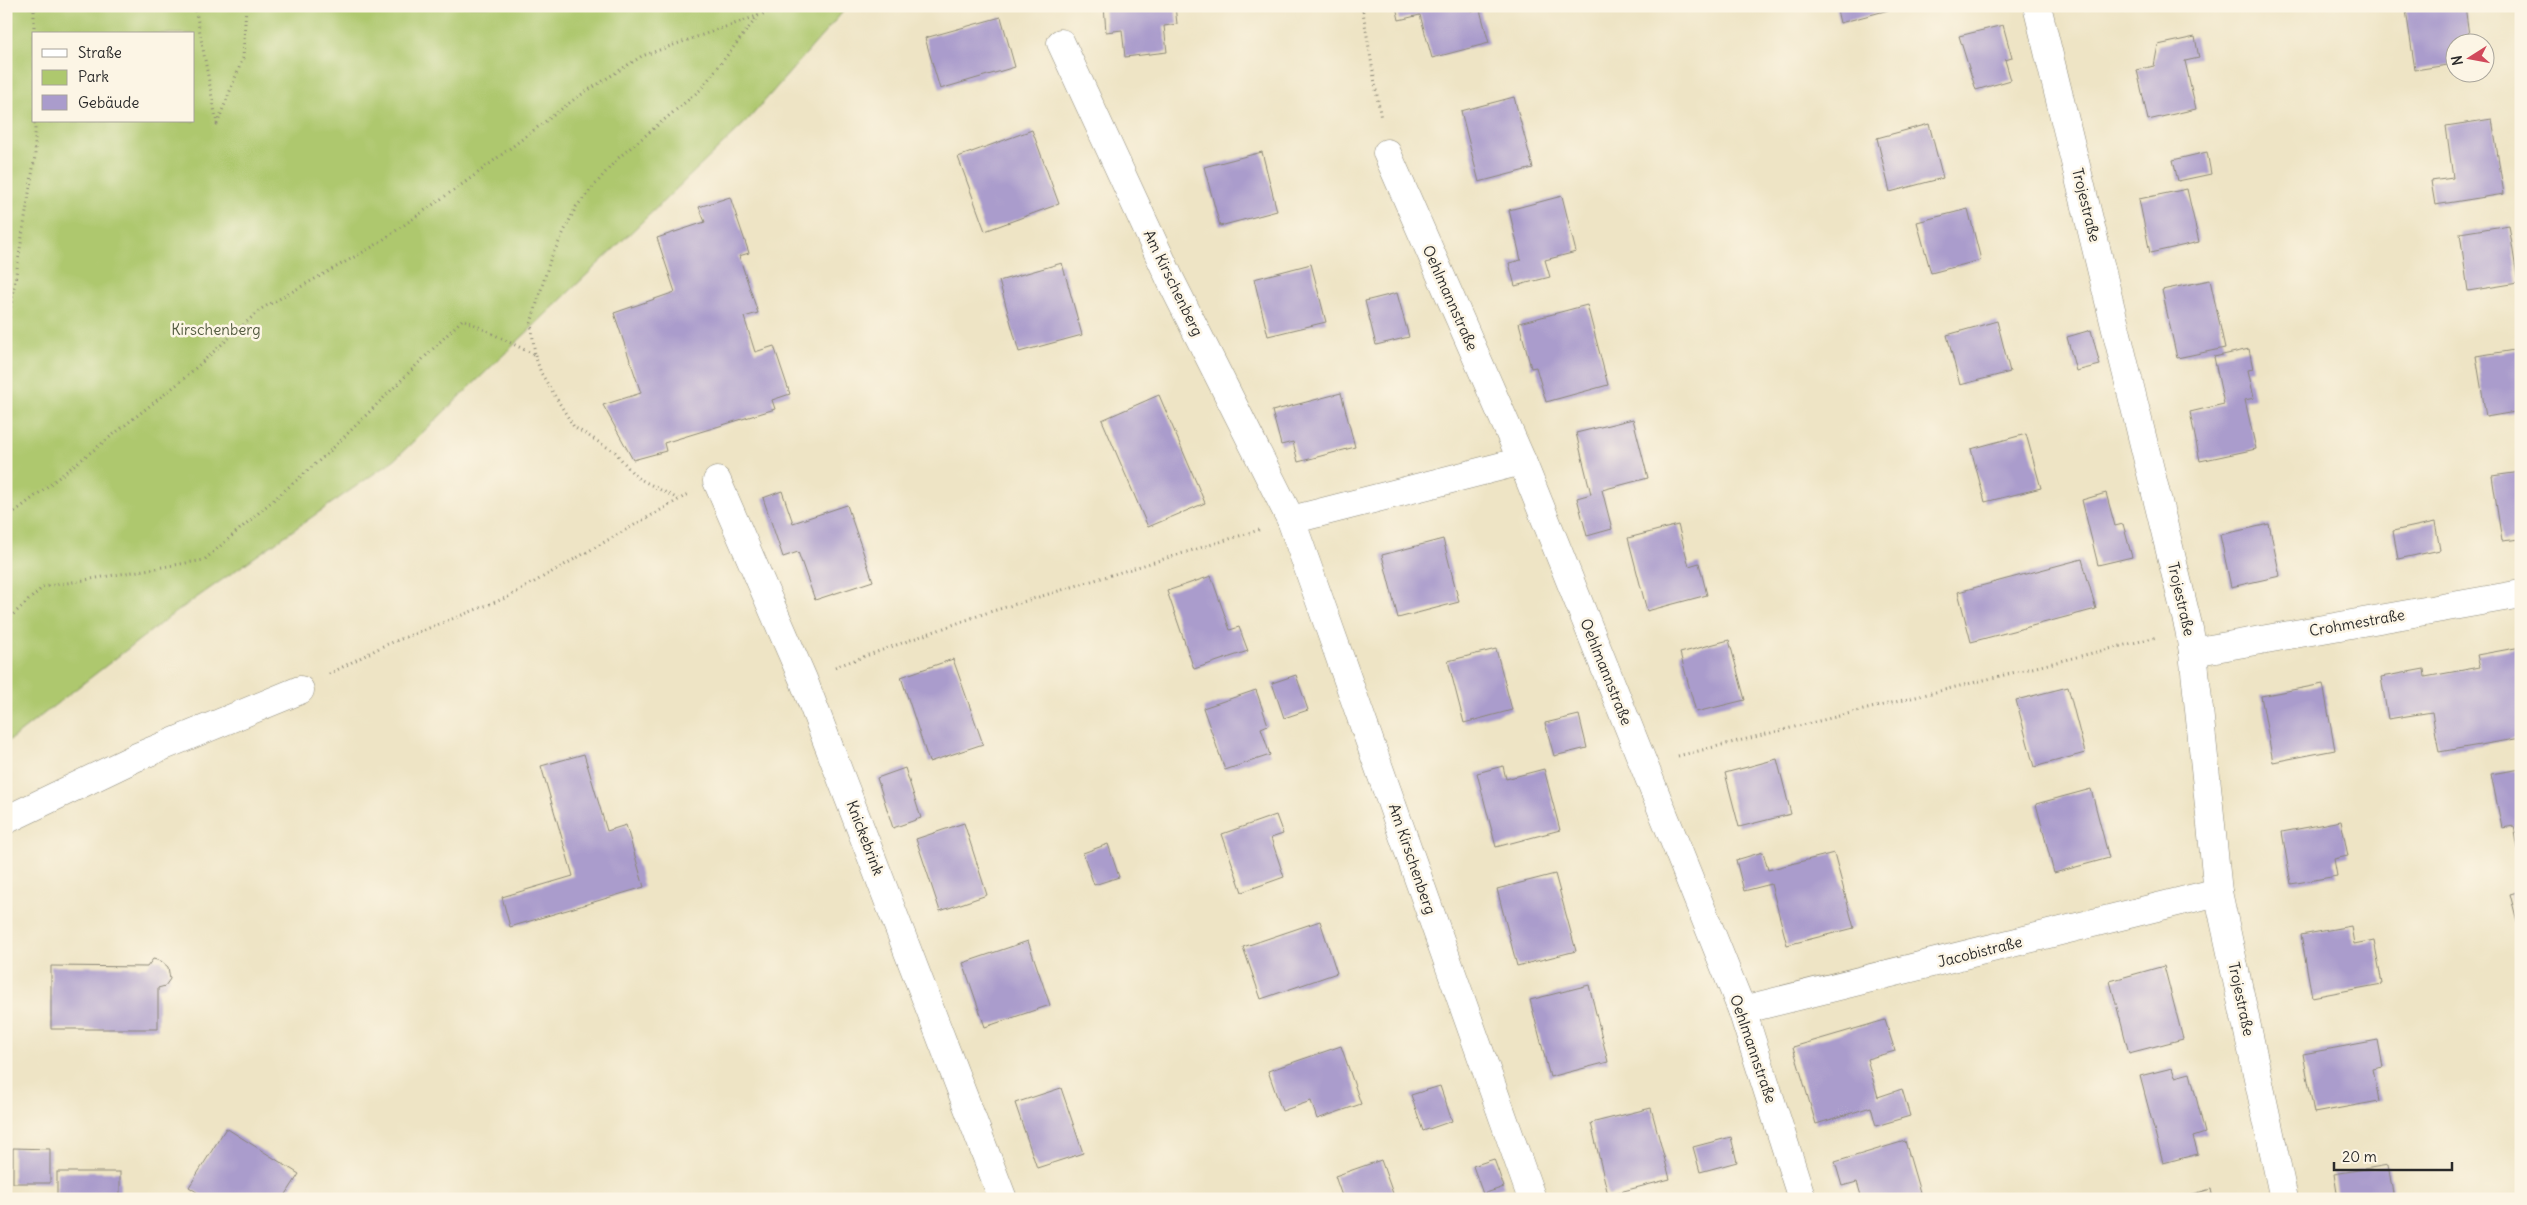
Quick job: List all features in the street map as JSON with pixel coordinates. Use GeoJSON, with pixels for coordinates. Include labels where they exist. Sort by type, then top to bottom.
{"type":"FeatureCollection","features":[{"type":"Feature","properties":{"kind":"street","name":"Trojestraße"},"geometry":{"type":"LineString","coordinates":[[2037,6],[2191,641],[2218,892],[2284,1199]]}},
{"type":"Feature","properties":{"kind":"street","name":"Am Kirschenberg"},"geometry":{"type":"LineString","coordinates":[[1061,43],[1171,281],[1291,520],[1532,1199]]}},
{"type":"Feature","properties":{"kind":"street","name":"Oehlmannstraße"},"geometry":{"type":"LineString","coordinates":[[1387,153],[1522,461],[1742,1010],[1802,1199]]}},
{"type":"Feature","properties":{"kind":"street"},"geometry":{"type":"LineString","coordinates":[[1291,520],[1522,461]]}},
{"type":"Feature","properties":{"kind":"street","name":"Knickebrink"},"geometry":{"type":"LineString","coordinates":[[717,481],[804,679],[1004,1199]]}},
{"type":"Feature","properties":{"kind":"street","name":"Crohmestraße"},"geometry":{"type":"LineString","coordinates":[[2191,641],[2521,594]]}},
{"type":"Feature","properties":{"kind":"street"},"geometry":{"type":"LineString","coordinates":[[6,820],[137,757],[300,690]]}},
{"type":"Feature","properties":{"kind":"street","name":"Jacobistraße"},"geometry":{"type":"LineString","coordinates":[[1742,1010],[2218,892]]}},
{"type":"Feature","properties":{"kind":"path"},"geometry":{"type":"LineString","coordinates":[[34,6],[34,32]]}},
{"type":"Feature","properties":{"kind":"path"},"geometry":{"type":"LineString","coordinates":[[195,6],[217,124],[243,58],[246,6]]}},
{"type":"Feature","properties":{"kind":"path"},"geometry":{"type":"LineString","coordinates":[[6,529],[11,515],[180,382],[261,309],[374,246],[471,178],[576,98],[642,56],[783,6]]}},
{"type":"Feature","properties":{"kind":"path"},"geometry":{"type":"LineString","coordinates":[[1362,6],[1387,153]]}},
{"type":"Feature","properties":{"kind":"path"},"geometry":{"type":"LineString","coordinates":[[678,499],[636,477],[615,452],[574,427],[541,373],[535,355],[531,323],[550,260],[576,207],[617,159],[700,90],[758,16]]}},
{"type":"Feature","properties":{"kind":"path"},"geometry":{"type":"LineString","coordinates":[[6,337],[35,156],[35,122]]}},
{"type":"Feature","properties":{"kind":"path"},"geometry":{"type":"LineString","coordinates":[[6,621],[43,587],[204,560],[328,453],[464,319],[535,355]]}},
{"type":"Feature","properties":{"kind":"path"},"geometry":{"type":"LineString","coordinates":[[300,690],[383,646],[508,597],[678,499],[717,481]]}},
{"type":"Feature","properties":{"kind":"path"},"geometry":{"type":"LineString","coordinates":[[6,496],[11,515]]}},
{"type":"Feature","properties":{"kind":"path"},"geometry":{"type":"LineString","coordinates":[[804,679],[983,614],[1291,520]]}},
{"type":"Feature","properties":{"kind":"path"},"geometry":{"type":"LineString","coordinates":[[1643,764],[2191,641]]}},
{"type":"Feature","properties":{"kind":"green space","name":"Kirschenberg"},"geometry":{"type":"Polygon","coordinates":[[[6,6],[848,6],[747,121],[395,459],[169,617],[6,743],[6,6]]]}},
{"type":"Feature","properties":{"kind":"building"},"geometry":{"type":"Polygon","coordinates":[[[1104,6],[1175,6],[1177,24],[1164,26],[1167,52],[1125,57],[1122,30],[1106,32],[1104,6]]]}},
{"type":"Feature","properties":{"kind":"building"},"geometry":{"type":"Polygon","coordinates":[[[1396,6],[1470,6],[1471,12],[1480,10],[1489,43],[1432,58],[1420,15],[1399,20],[1396,6]]]}},
{"type":"Feature","properties":{"kind":"building"},"geometry":{"type":"Polygon","coordinates":[[[1836,6],[1896,6],[1896,8],[1840,23],[1836,6]]]}},
{"type":"Feature","properties":{"kind":"building"},"geometry":{"type":"Polygon","coordinates":[[[2434,6],[2465,6],[2469,32],[2444,32],[2444,66],[2415,70],[2406,10],[2434,6]]]}},
{"type":"Feature","properties":{"kind":"building"},"geometry":{"type":"Polygon","coordinates":[[[1001,17],[1015,67],[940,89],[925,38],[1001,17]]]}},
{"type":"Feature","properties":{"kind":"building"},"geometry":{"type":"Polygon","coordinates":[[[2003,25],[2012,58],[2005,60],[2011,80],[1976,90],[1959,36],[2003,25]]]}},
{"type":"Feature","properties":{"kind":"building"},"geometry":{"type":"Polygon","coordinates":[[[2195,37],[2199,58],[2185,61],[2196,109],[2148,120],[2137,70],[2154,66],[2158,45],[2195,37]]]}},
{"type":"Feature","properties":{"kind":"building"},"geometry":{"type":"Polygon","coordinates":[[[1514,97],[1533,168],[1479,182],[1461,111],[1514,97]]]}},
{"type":"Feature","properties":{"kind":"building"},"geometry":{"type":"Polygon","coordinates":[[[2492,119],[2504,194],[2435,205],[2431,181],[2453,178],[2446,126],[2492,119]]]}},
{"type":"Feature","properties":{"kind":"building"},"geometry":{"type":"Polygon","coordinates":[[[1929,124],[1943,178],[1890,192],[1877,138],[1929,124]]]}},
{"type":"Feature","properties":{"kind":"building"},"geometry":{"type":"Polygon","coordinates":[[[1032,130],[1059,204],[985,231],[958,157],[1032,130]]]}},
{"type":"Feature","properties":{"kind":"building"},"geometry":{"type":"Polygon","coordinates":[[[1262,152],[1277,211],[1220,226],[1204,167],[1262,152]]]}},
{"type":"Feature","properties":{"kind":"building"},"geometry":{"type":"Polygon","coordinates":[[[2207,152],[2211,174],[2178,181],[2173,160],[2207,152]]]}},
{"type":"Feature","properties":{"kind":"building"},"geometry":{"type":"Polygon","coordinates":[[[2187,189],[2199,242],[2150,253],[2139,199],[2187,189]]]}},
{"type":"Feature","properties":{"kind":"building"},"geometry":{"type":"Polygon","coordinates":[[[1562,196],[1576,252],[1545,260],[1550,277],[1515,286],[1509,263],[1521,260],[1509,210],[1562,196]]]}},
{"type":"Feature","properties":{"kind":"building"},"geometry":{"type":"Polygon","coordinates":[[[730,197],[749,253],[739,256],[758,313],[744,317],[755,352],[774,346],[790,394],[772,400],[775,409],[664,443],[666,451],[633,460],[603,405],[641,393],[614,313],[675,292],[657,238],[705,222],[699,207],[730,197]]]}},
{"type":"Feature","properties":{"kind":"building"},"geometry":{"type":"Polygon","coordinates":[[[1968,209],[1981,260],[1931,273],[1917,222],[1968,209]]]}},
{"type":"Feature","properties":{"kind":"building"},"geometry":{"type":"Polygon","coordinates":[[[2509,225],[2518,283],[2468,291],[2460,233],[2509,225]]]}},
{"type":"Feature","properties":{"kind":"building"},"geometry":{"type":"Polygon","coordinates":[[[1062,263],[1082,335],[1019,352],[999,281],[1062,263]]]}},
{"type":"Feature","properties":{"kind":"building"},"geometry":{"type":"Polygon","coordinates":[[[1311,264],[1326,322],[1268,336],[1254,279],[1311,264]]]}},
{"type":"Feature","properties":{"kind":"building"},"geometry":{"type":"Polygon","coordinates":[[[2210,280],[2225,348],[2177,358],[2162,290],[2210,280]]]}},
{"type":"Feature","properties":{"kind":"building"},"geometry":{"type":"Polygon","coordinates":[[[1397,293],[1409,337],[1376,345],[1365,301],[1397,293]]]}},
{"type":"Feature","properties":{"kind":"building"},"geometry":{"type":"Polygon","coordinates":[[[1587,305],[1608,385],[1546,402],[1536,367],[1531,368],[1519,323],[1587,305]]]}},
{"type":"Feature","properties":{"kind":"building"},"geometry":{"type":"Polygon","coordinates":[[[1997,321],[2010,372],[1960,385],[1947,335],[1997,321]]]}},
{"type":"Feature","properties":{"kind":"building"},"geometry":{"type":"Polygon","coordinates":[[[2091,330],[2100,365],[2076,371],[2067,337],[2091,330]]]}},
{"type":"Feature","properties":{"kind":"building"},"geometry":{"type":"Polygon","coordinates":[[[2249,349],[2253,369],[2248,370],[2254,398],[2245,400],[2256,449],[2200,461],[2190,412],[2224,404],[2214,357],[2249,349]]]}},
{"type":"Feature","properties":{"kind":"building"},"geometry":{"type":"Polygon","coordinates":[[[2521,349],[2521,411],[2486,417],[2476,356],[2521,349]]]}},
{"type":"Feature","properties":{"kind":"building"},"geometry":{"type":"Polygon","coordinates":[[[1341,393],[1355,447],[1298,462],[1293,442],[1281,445],[1272,411],[1341,393]]]}},
{"type":"Feature","properties":{"kind":"building"},"geometry":{"type":"Polygon","coordinates":[[[1159,395],[1205,503],[1148,527],[1102,420],[1159,395]]]}},
{"type":"Feature","properties":{"kind":"building"},"geometry":{"type":"Polygon","coordinates":[[[1633,419],[1648,478],[1602,490],[1612,529],[1587,536],[1577,498],[1591,494],[1576,433],[1633,419]]]}},
{"type":"Feature","properties":{"kind":"building"},"geometry":{"type":"Polygon","coordinates":[[[2026,434],[2041,488],[1985,502],[1971,449],[2026,434]]]}},
{"type":"Feature","properties":{"kind":"building"},"geometry":{"type":"Polygon","coordinates":[[[2521,472],[2521,539],[2502,541],[2492,476],[2521,472]]]}},
{"type":"Feature","properties":{"kind":"building"},"geometry":{"type":"Polygon","coordinates":[[[782,491],[793,523],[847,505],[873,581],[815,600],[798,552],[783,557],[763,498],[782,491]]]}},
{"type":"Feature","properties":{"kind":"building"},"geometry":{"type":"Polygon","coordinates":[[[2106,493],[2115,526],[2123,524],[2132,557],[2098,565],[2082,500],[2106,493]]]}},
{"type":"Feature","properties":{"kind":"building"},"geometry":{"type":"Polygon","coordinates":[[[2435,522],[2440,550],[2398,559],[2393,531],[2435,522]]]}},
{"type":"Feature","properties":{"kind":"building"},"geometry":{"type":"Polygon","coordinates":[[[2269,524],[2280,576],[2231,587],[2220,535],[2269,524]]]}},
{"type":"Feature","properties":{"kind":"building"},"geometry":{"type":"Polygon","coordinates":[[[1678,525],[1689,566],[1699,563],[1707,595],[1647,611],[1628,538],[1678,525]]]}},
{"type":"Feature","properties":{"kind":"building"},"geometry":{"type":"Polygon","coordinates":[[[1443,539],[1459,602],[1398,618],[1382,555],[1443,539]]]}},
{"type":"Feature","properties":{"kind":"building"},"geometry":{"type":"Polygon","coordinates":[[[2082,559],[2096,609],[1971,642],[1958,592],[2082,559]]]}},
{"type":"Feature","properties":{"kind":"building"},"geometry":{"type":"Polygon","coordinates":[[[1211,576],[1230,630],[1239,627],[1248,651],[1194,669],[1167,591],[1211,576]]]}},
{"type":"Feature","properties":{"kind":"building"},"geometry":{"type":"Polygon","coordinates":[[[1729,640],[1745,700],[1696,712],[1680,653],[1729,640]]]}},
{"type":"Feature","properties":{"kind":"building"},"geometry":{"type":"Polygon","coordinates":[[[2521,647],[2521,738],[2439,752],[2432,712],[2388,719],[2381,677],[2424,669],[2425,677],[2480,667],[2477,655],[2521,647]]]}},
{"type":"Feature","properties":{"kind":"building"},"geometry":{"type":"Polygon","coordinates":[[[1496,649],[1512,710],[1464,723],[1448,661],[1496,649]]]}},
{"type":"Feature","properties":{"kind":"building"},"geometry":{"type":"Polygon","coordinates":[[[953,659],[983,744],[929,762],[901,677],[953,659]]]}},
{"type":"Feature","properties":{"kind":"building"},"geometry":{"type":"Polygon","coordinates":[[[1296,675],[1308,710],[1284,718],[1272,683],[1296,675]]]}},
{"type":"Feature","properties":{"kind":"building"},"geometry":{"type":"Polygon","coordinates":[[[2323,684],[2335,750],[2273,762],[2261,696],[2323,684]]]}},
{"type":"Feature","properties":{"kind":"building"},"geometry":{"type":"Polygon","coordinates":[[[2068,687],[2085,753],[2034,767],[2016,700],[2068,687]]]}},
{"type":"Feature","properties":{"kind":"building"},"geometry":{"type":"Polygon","coordinates":[[[1256,690],[1268,725],[1261,728],[1270,755],[1225,770],[1203,708],[1256,690]]]}},
{"type":"Feature","properties":{"kind":"building"},"geometry":{"type":"Polygon","coordinates":[[[1579,715],[1587,748],[1554,756],[1545,723],[1579,715]]]}},
{"type":"Feature","properties":{"kind":"building"},"geometry":{"type":"Polygon","coordinates":[[[584,754],[607,831],[626,825],[644,887],[510,927],[502,897],[573,876],[541,766],[584,754]]]}},
{"type":"Feature","properties":{"kind":"building"},"geometry":{"type":"Polygon","coordinates":[[[1777,759],[1791,814],[1739,827],[1725,773],[1777,759]]]}},
{"type":"Feature","properties":{"kind":"building"},"geometry":{"type":"Polygon","coordinates":[[[1503,766],[1506,779],[1544,769],[1560,830],[1496,847],[1477,773],[1503,766]]]}},
{"type":"Feature","properties":{"kind":"building"},"geometry":{"type":"Polygon","coordinates":[[[905,768],[921,818],[893,828],[877,778],[905,768]]]}},
{"type":"Feature","properties":{"kind":"building"},"geometry":{"type":"Polygon","coordinates":[[[2521,769],[2521,848],[2518,849],[2514,826],[2502,828],[2491,774],[2521,769]]]}},
{"type":"Feature","properties":{"kind":"building"},"geometry":{"type":"Polygon","coordinates":[[[2091,789],[2109,858],[2054,873],[2036,804],[2091,789]]]}},
{"type":"Feature","properties":{"kind":"building"},"geometry":{"type":"Polygon","coordinates":[[[1276,815],[1283,834],[1271,838],[1284,877],[1242,892],[1222,834],[1276,815]]]}},
{"type":"Feature","properties":{"kind":"building"},"geometry":{"type":"Polygon","coordinates":[[[2341,821],[2348,856],[2334,859],[2337,876],[2291,884],[2282,832],[2341,821]]]}},
{"type":"Feature","properties":{"kind":"building"},"geometry":{"type":"Polygon","coordinates":[[[964,823],[987,895],[940,911],[916,839],[964,823]]]}},
{"type":"Feature","properties":{"kind":"building"},"geometry":{"type":"Polygon","coordinates":[[[1108,844],[1119,877],[1094,885],[1083,853],[1108,844]]]}},
{"type":"Feature","properties":{"kind":"building"},"geometry":{"type":"Polygon","coordinates":[[[1763,852],[1768,870],[1834,853],[1854,928],[1787,945],[1771,884],[1744,891],[1736,860],[1763,852]]]}},
{"type":"Feature","properties":{"kind":"building"},"geometry":{"type":"Polygon","coordinates":[[[1555,874],[1576,951],[1517,966],[1497,889],[1555,874]]]}},
{"type":"Feature","properties":{"kind":"building"},"geometry":{"type":"Polygon","coordinates":[[[2521,891],[2521,933],[2520,933],[2510,894],[2521,891]]]}},
{"type":"Feature","properties":{"kind":"building"},"geometry":{"type":"Polygon","coordinates":[[[1320,921],[1337,973],[1261,999],[1243,947],[1320,921]]]}},
{"type":"Feature","properties":{"kind":"building"},"geometry":{"type":"Polygon","coordinates":[[[2351,926],[2354,944],[2374,940],[2382,984],[2312,997],[2301,935],[2351,926]]]}},
{"type":"Feature","properties":{"kind":"building"},"geometry":{"type":"Polygon","coordinates":[[[1028,941],[1050,1005],[985,1027],[963,963],[1028,941]]]}},
{"type":"Feature","properties":{"kind":"building"},"geometry":{"type":"Polygon","coordinates":[[[153,959],[161,961],[168,967],[170,979],[165,986],[158,988],[158,1029],[51,1029],[51,966],[147,967],[153,959]]]}},
{"type":"Feature","properties":{"kind":"building"},"geometry":{"type":"Polygon","coordinates":[[[2164,966],[2183,1039],[2129,1053],[2110,981],[2164,966]]]}},
{"type":"Feature","properties":{"kind":"building"},"geometry":{"type":"Polygon","coordinates":[[[1589,985],[1608,1062],[1550,1077],[1530,1000],[1589,985]]]}},
{"type":"Feature","properties":{"kind":"building"},"geometry":{"type":"Polygon","coordinates":[[[1885,1020],[1895,1051],[1867,1059],[1878,1097],[1902,1089],[1910,1116],[1876,1126],[1871,1107],[1816,1124],[1793,1047],[1885,1020]]]}},
{"type":"Feature","properties":{"kind":"building"},"geometry":{"type":"Polygon","coordinates":[[[2378,1040],[2383,1067],[2373,1069],[2379,1101],[2314,1113],[2303,1054],[2378,1040]]]}},
{"type":"Feature","properties":{"kind":"building"},"geometry":{"type":"Polygon","coordinates":[[[1341,1046],[1361,1104],[1317,1119],[1311,1101],[1282,1111],[1268,1071],[1341,1046]]]}},
{"type":"Feature","properties":{"kind":"building"},"geometry":{"type":"Polygon","coordinates":[[[2172,1068],[2175,1077],[2190,1073],[2205,1133],[2193,1137],[2198,1154],[2163,1163],[2140,1076],[2172,1068]]]}},
{"type":"Feature","properties":{"kind":"building"},"geometry":{"type":"Polygon","coordinates":[[[1440,1086],[1452,1121],[1423,1131],[1411,1095],[1440,1086]]]}},
{"type":"Feature","properties":{"kind":"building"},"geometry":{"type":"Polygon","coordinates":[[[1061,1088],[1083,1153],[1037,1168],[1015,1103],[1061,1088]]]}},
{"type":"Feature","properties":{"kind":"building"},"geometry":{"type":"Polygon","coordinates":[[[1651,1108],[1670,1179],[1608,1195],[1591,1123],[1651,1108]]]}},
{"type":"Feature","properties":{"kind":"building"},"geometry":{"type":"Polygon","coordinates":[[[226,1128],[299,1174],[283,1199],[207,1199],[189,1187],[226,1128]]]}},
{"type":"Feature","properties":{"kind":"building"},"geometry":{"type":"Polygon","coordinates":[[[1731,1137],[1737,1162],[1700,1172],[1693,1147],[1731,1137]]]}},
{"type":"Feature","properties":{"kind":"building"},"geometry":{"type":"Polygon","coordinates":[[[1905,1141],[1922,1199],[1862,1199],[1857,1182],[1842,1186],[1835,1162],[1905,1141]]]}},
{"type":"Feature","properties":{"kind":"building"},"geometry":{"type":"Polygon","coordinates":[[[13,1148],[50,1149],[50,1183],[13,1183],[13,1148]]]}},
{"type":"Feature","properties":{"kind":"building"},"geometry":{"type":"Polygon","coordinates":[[[1494,1159],[1504,1187],[1483,1194],[1473,1166],[1494,1159]]]}},
{"type":"Feature","properties":{"kind":"building"},"geometry":{"type":"Polygon","coordinates":[[[1381,1160],[1395,1199],[1343,1199],[1335,1176],[1381,1160]]]}},
{"type":"Feature","properties":{"kind":"building"},"geometry":{"type":"Polygon","coordinates":[[[2388,1165],[2394,1199],[2338,1199],[2334,1174],[2388,1165]]]}},
{"type":"Feature","properties":{"kind":"building"},"geometry":{"type":"Polygon","coordinates":[[[57,1172],[120,1172],[120,1199],[57,1199],[57,1172]]]}},
{"type":"Feature","properties":{"kind":"building"},"geometry":{"type":"Polygon","coordinates":[[[2211,1189],[2213,1199],[2179,1199],[2179,1198],[2211,1189]]]}}]}
